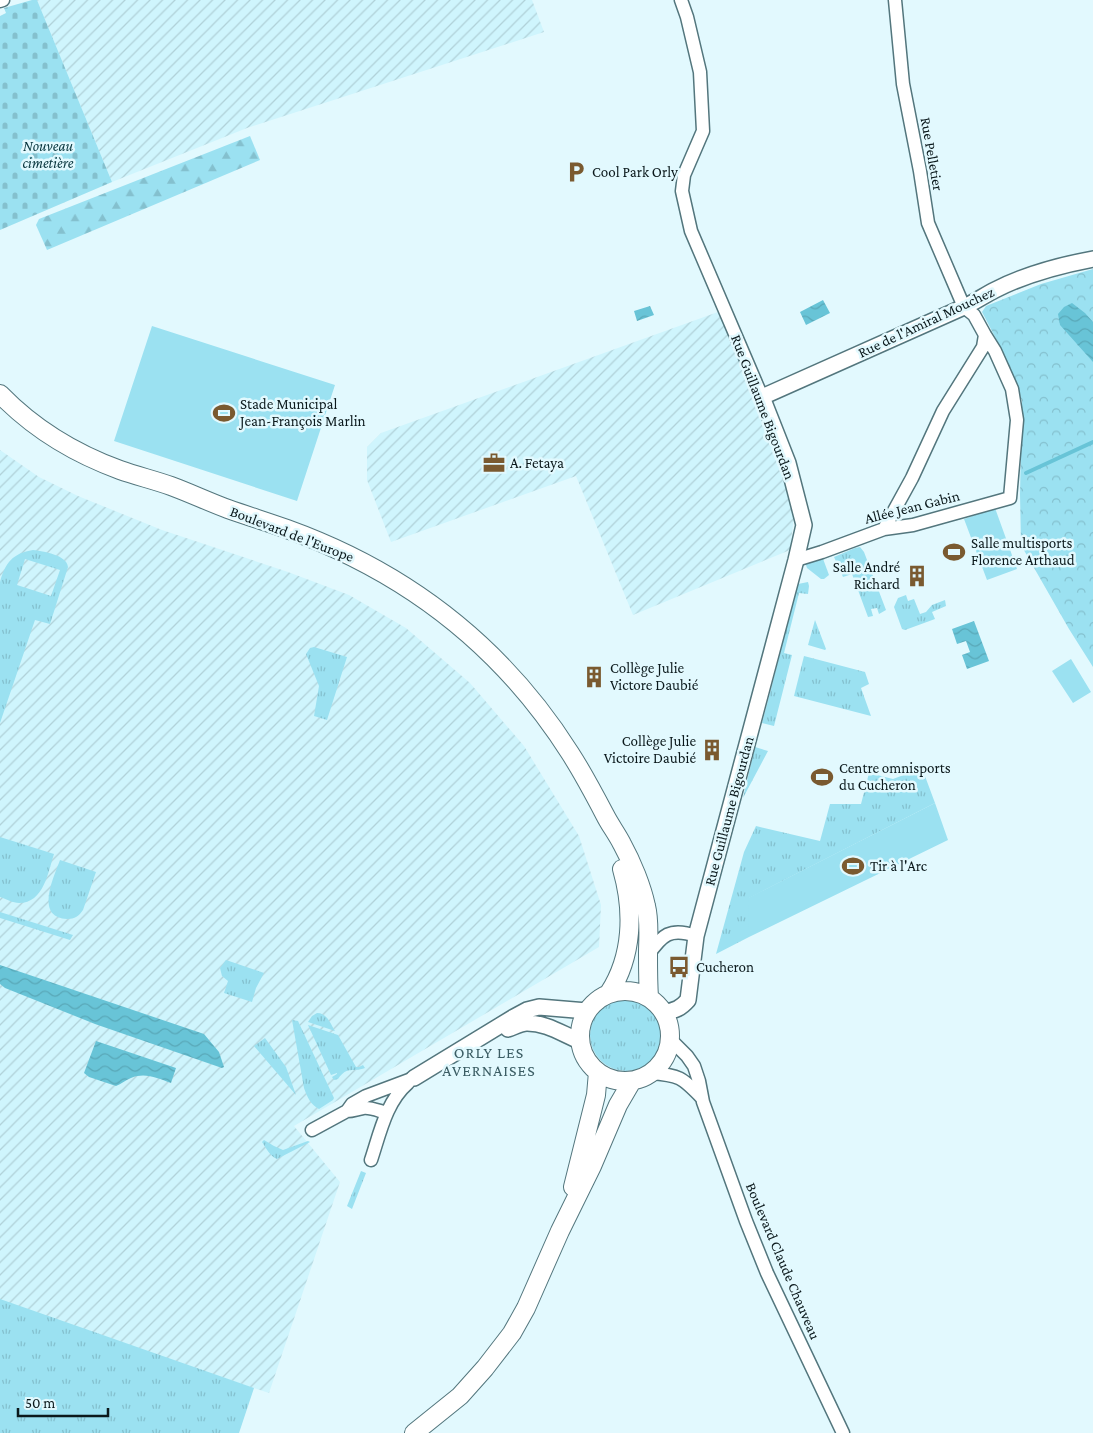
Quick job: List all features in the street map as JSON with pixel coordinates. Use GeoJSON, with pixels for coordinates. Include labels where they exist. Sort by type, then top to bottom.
{"type":"FeatureCollection","features":[{"type":"Feature","properties":{"kind":"main road","name":"Boulevard de l'Europe"},"geometry":{"type":"LineString","coordinates":[[0,394],[41,429],[91,457],[121,470],[169,485],[227,509],[288,530],[352,556],[388,576],[424,600],[486,648],[533,700],[571,753],[622,844],[646,906],[649,934],[649,997]]}},
{"type":"Feature","properties":{"kind":"main road","name":"Boulevard de l'Europe"},"geometry":{"type":"LineString","coordinates":[[609,993],[623,964],[627,949],[630,916],[627,884],[611,827]]}},
{"type":"Feature","properties":{"kind":"main road"},"geometry":{"type":"LineString","coordinates":[[619,990],[640,992],[649,997],[658,1004],[668,1020],[670,1039],[664,1059],[650,1073],[632,1080],[614,1080],[598,1072],[589,1064],[583,1053],[580,1041],[582,1020],[587,1011],[598,999],[619,990]]}},
{"type":"Feature","properties":{"kind":"main road"},"geometry":{"type":"LineString","coordinates":[[560,1231],[592,1112],[598,1072]]}},
{"type":"Feature","properties":{"kind":"main road"},"geometry":{"type":"LineString","coordinates":[[414,1433],[460,1396],[512,1333],[526,1308],[618,1105],[632,1080]]}},
{"type":"Feature","properties":{"kind":"street","name":"Rue Guillaume Bigourdan"},"geometry":{"type":"LineString","coordinates":[[664,1012],[683,1006],[688,1000],[696,936],[804,524],[788,463],[691,231],[682,191],[684,175],[703,131],[700,72],[681,0]]}},
{"type":"Feature","properties":{"kind":"street","name":"Rue Pelletier"},"geometry":{"type":"LineString","coordinates":[[895,0],[903,84],[928,223],[964,308],[974,315],[995,350],[1012,389],[1017,420],[1010,498]]}},
{"type":"Feature","properties":{"kind":"street","name":"Rue de l'Amiral Mouchez"},"geometry":{"type":"LineString","coordinates":[[762,397],[964,308],[994,290],[1074,262],[1093,259]]}},
{"type":"Feature","properties":{"kind":"street"},"geometry":{"type":"LineString","coordinates":[[884,528],[912,478],[943,411],[983,347],[985,336]]}},
{"type":"Feature","properties":{"kind":"street","name":"Allée Jean Gabin"},"geometry":{"type":"LineString","coordinates":[[796,560],[884,528],[913,525],[1010,498]]}},
{"type":"Feature","properties":{"kind":"street"},"geometry":{"type":"LineString","coordinates":[[648,955],[665,934],[684,932],[696,936]]}},
{"type":"Feature","properties":{"kind":"street"},"geometry":{"type":"LineString","coordinates":[[371,1160],[393,1100],[399,1091],[414,1078],[527,1010],[539,1007],[587,1011]]}},
{"type":"Feature","properties":{"kind":"street"},"geometry":{"type":"LineString","coordinates":[[472,1043],[525,1023],[546,1026],[580,1041]]}},
{"type":"Feature","properties":{"kind":"street"},"geometry":{"type":"LineString","coordinates":[[670,1039],[694,1066],[702,1098]]}},
{"type":"Feature","properties":{"kind":"street"},"geometry":{"type":"LineString","coordinates":[[650,1073],[679,1078],[686,1082],[702,1098]]}},
{"type":"Feature","properties":{"kind":"street"},"geometry":{"type":"LineString","coordinates":[[312,1130],[347,1111],[352,1104],[366,1096],[414,1078]]}},
{"type":"Feature","properties":{"kind":"street","name":"Boulevard Claude Chauveau"},"geometry":{"type":"LineString","coordinates":[[702,1098],[767,1274],[843,1433]]}},
{"type":"Feature","properties":{"kind":"street"},"geometry":{"type":"LineString","coordinates":[[347,1111],[368,1108],[387,1113]]}},
{"type":"Feature","properties":{"kind":"shaded area"},"geometry":{"type":"Polygon","coordinates":[[[37,0],[532,0],[544,32],[247,128],[112,182],[37,0]]]}},
{"type":"Feature","properties":{"kind":"shaded area"},"geometry":{"type":"Polygon","coordinates":[[[718,312],[781,461],[794,516],[790,550],[633,615],[576,476],[391,542],[367,480],[367,447],[381,433],[718,312]]]}},
{"type":"Feature","properties":{"kind":"shaded area"},"geometry":{"type":"Polygon","coordinates":[[[0,450],[39,477],[78,496],[162,530],[288,572],[349,595],[406,628],[470,683],[524,746],[579,836],[601,905],[599,947],[294,1126],[340,1182],[269,1393],[0,1303],[0,450]]]}},
{"type":"Feature","properties":{"kind":"green space","name":"Nouveau cimetière"},"geometry":{"type":"Polygon","coordinates":[[[37,0],[112,182],[0,230],[0,16],[6,13],[4,8],[37,0]]]}},
{"type":"Feature","properties":{"kind":"green space"},"geometry":{"type":"Polygon","coordinates":[[[250,136],[260,160],[47,250],[36,225],[39,219],[250,136]]]}},
{"type":"Feature","properties":{"kind":"green space"},"geometry":{"type":"Polygon","coordinates":[[[1093,269],[1093,667],[1021,545],[1022,401],[1004,354],[982,312],[986,306],[1041,284],[1093,269]]]}},
{"type":"Feature","properties":{"kind":"green space","name":"Stade Municipal Jean-François Marlin"},"geometry":{"type":"Polygon","coordinates":[[[152,326],[335,385],[297,501],[114,441],[152,326]]]}},
{"type":"Feature","properties":{"kind":"green space"},"geometry":{"type":"Polygon","coordinates":[[[995,508],[1017,569],[987,580],[964,519],[995,508]]]}},
{"type":"Feature","properties":{"kind":"green space"},"geometry":{"type":"Polygon","coordinates":[[[860,547],[864,552],[886,610],[879,614],[877,608],[871,609],[873,616],[868,617],[852,574],[843,577],[834,557],[860,547]]]}},
{"type":"Feature","properties":{"kind":"green space"},"geometry":{"type":"Polygon","coordinates":[[[26,551],[43,551],[54,554],[64,559],[68,567],[50,624],[35,620],[0,723],[0,582],[7,564],[15,556],[26,551]],[[25,559],[17,585],[51,596],[60,570],[25,559]]]}},
{"type":"Feature","properties":{"kind":"green space"},"geometry":{"type":"Polygon","coordinates":[[[822,556],[829,575],[824,579],[821,579],[807,568],[806,565],[806,563],[822,556]]]}},
{"type":"Feature","properties":{"kind":"green space"},"geometry":{"type":"Polygon","coordinates":[[[808,582],[808,594],[799,593],[784,653],[792,655],[774,726],[762,723],[798,584],[808,582]]]}},
{"type":"Feature","properties":{"kind":"green space"},"geometry":{"type":"Polygon","coordinates":[[[906,595],[908,601],[914,599],[920,614],[926,612],[932,605],[945,600],[946,606],[932,612],[935,619],[905,630],[902,629],[894,607],[898,598],[906,595]]]}},
{"type":"Feature","properties":{"kind":"green space"},"geometry":{"type":"Polygon","coordinates":[[[815,620],[826,649],[825,650],[808,645],[815,620]]]}},
{"type":"Feature","properties":{"kind":"green space"},"geometry":{"type":"Polygon","coordinates":[[[314,647],[347,657],[327,720],[314,716],[319,686],[306,654],[310,648],[314,647]]]}},
{"type":"Feature","properties":{"kind":"green space"},"geometry":{"type":"Polygon","coordinates":[[[804,656],[865,672],[869,684],[861,688],[871,716],[794,696],[804,656]]]}},
{"type":"Feature","properties":{"kind":"green space"},"geometry":{"type":"Polygon","coordinates":[[[1071,659],[1091,692],[1073,703],[1052,671],[1071,659]]]}},
{"type":"Feature","properties":{"kind":"green space"},"geometry":{"type":"Polygon","coordinates":[[[755,747],[768,751],[743,798],[755,747]]]}},
{"type":"Feature","properties":{"kind":"green space"},"geometry":{"type":"Polygon","coordinates":[[[922,768],[935,803],[749,898],[749,937],[716,954],[744,852],[756,826],[820,841],[830,804],[861,804],[869,773],[893,779],[922,768]]]}},
{"type":"Feature","properties":{"kind":"green space","name":"Tir à l'Arc"},"geometry":{"type":"Polygon","coordinates":[[[935,803],[948,840],[749,937],[748,898],[935,803]]]}},
{"type":"Feature","properties":{"kind":"green space"},"geometry":{"type":"Polygon","coordinates":[[[0,837],[54,854],[44,885],[34,898],[27,902],[17,903],[0,897],[0,837]]]}},
{"type":"Feature","properties":{"kind":"green space"},"geometry":{"type":"Polygon","coordinates":[[[60,860],[96,872],[83,910],[78,915],[67,919],[57,917],[51,911],[49,904],[51,886],[60,860]]]}},
{"type":"Feature","properties":{"kind":"green space"},"geometry":{"type":"Polygon","coordinates":[[[0,912],[73,935],[70,940],[0,918],[0,912]]]}},
{"type":"Feature","properties":{"kind":"green space"},"geometry":{"type":"Polygon","coordinates":[[[226,960],[264,973],[256,988],[252,1002],[224,993],[228,981],[222,976],[220,968],[226,960]]]}},
{"type":"Feature","properties":{"kind":"green space"},"geometry":{"type":"Polygon","coordinates":[[[626,999],[646,1005],[656,1015],[662,1035],[656,1055],[646,1065],[626,1071],[606,1065],[596,1055],[590,1035],[596,1015],[606,1005],[626,999]]]}},
{"type":"Feature","properties":{"kind":"green space"},"geometry":{"type":"Polygon","coordinates":[[[317,1013],[326,1017],[335,1031],[308,1022],[317,1013]]]}},
{"type":"Feature","properties":{"kind":"green space"},"geometry":{"type":"Polygon","coordinates":[[[292,1020],[298,1021],[334,1098],[319,1109],[306,1095],[292,1020]]]}},
{"type":"Feature","properties":{"kind":"green space"},"geometry":{"type":"Polygon","coordinates":[[[308,1025],[338,1035],[356,1067],[363,1065],[365,1068],[345,1072],[338,1079],[334,1080],[332,1077],[337,1073],[331,1075],[308,1025]]]}},
{"type":"Feature","properties":{"kind":"green space"},"geometry":{"type":"Polygon","coordinates":[[[265,1038],[286,1067],[296,1095],[254,1046],[265,1038]]]}},
{"type":"Feature","properties":{"kind":"green space"},"geometry":{"type":"Polygon","coordinates":[[[264,1140],[283,1150],[308,1141],[310,1142],[277,1159],[272,1156],[262,1142],[264,1140]]]}},
{"type":"Feature","properties":{"kind":"green space"},"geometry":{"type":"Polygon","coordinates":[[[361,1171],[366,1173],[352,1209],[347,1206],[361,1171]]]}},
{"type":"Feature","properties":{"kind":"green space"},"geometry":{"type":"Polygon","coordinates":[[[0,1299],[254,1388],[239,1433],[0,1433],[0,1299]]]}},
{"type":"Feature","properties":{"kind":"water"},"geometry":{"type":"Polygon","coordinates":[[[823,300],[830,313],[806,325],[800,312],[823,300]]]}},
{"type":"Feature","properties":{"kind":"water"},"geometry":{"type":"Polygon","coordinates":[[[1072,303],[1093,322],[1093,362],[1060,325],[1058,314],[1064,307],[1072,303]]]}},
{"type":"Feature","properties":{"kind":"water"},"geometry":{"type":"Polygon","coordinates":[[[650,306],[654,315],[637,321],[634,311],[650,306]]]}},
{"type":"Feature","properties":{"kind":"water"},"geometry":{"type":"Polygon","coordinates":[[[974,621],[989,661],[967,669],[962,655],[970,652],[966,641],[957,644],[952,629],[974,621]]]}},
{"type":"Feature","properties":{"kind":"water"},"geometry":{"type":"Polygon","coordinates":[[[0,965],[204,1034],[219,1052],[224,1067],[222,1068],[95,1024],[5,988],[0,984],[0,965]]]}},
{"type":"Feature","properties":{"kind":"water"},"geometry":{"type":"Polygon","coordinates":[[[96,1041],[176,1068],[171,1083],[151,1076],[136,1076],[116,1086],[89,1077],[84,1073],[96,1041]]]}},
{"type":"Feature","properties":{"kind":"waterway"},"geometry":{"type":"LineString","coordinates":[[1026,473],[1093,442]]}},
{"type":"Feature","properties":{"kind":"place","name":"Cool Park Orly"},"geometry":{"type":"Point","coordinates":[576,172]}},
{"type":"Feature","properties":{"kind":"place","name":"Stade Municipal Jean-François Marlin"},"geometry":{"type":"Point","coordinates":[224,413]}},
{"type":"Feature","properties":{"kind":"place","name":"A. Fetaya"},"geometry":{"type":"Point","coordinates":[494,463]}},
{"type":"Feature","properties":{"kind":"place","name":"Salle multisports Florence Arthaud"},"geometry":{"type":"Point","coordinates":[954,552]}},
{"type":"Feature","properties":{"kind":"place","name":"Salle André Richard"},"geometry":{"type":"Point","coordinates":[917,576]}},
{"type":"Feature","properties":{"kind":"place","name":"Collège Julie Victore Daubié"},"geometry":{"type":"Point","coordinates":[594,677]}},
{"type":"Feature","properties":{"kind":"place","name":"Collège Julie Victoire Daubié"},"geometry":{"type":"Point","coordinates":[712,750]}},
{"type":"Feature","properties":{"kind":"place","name":"Centre omnisports du Cucheron"},"geometry":{"type":"Point","coordinates":[822,777]}},
{"type":"Feature","properties":{"kind":"place","name":"Tir à l'Arc"},"geometry":{"type":"Point","coordinates":[853,866]}},
{"type":"Feature","properties":{"kind":"place","name":"Cucheron"},"geometry":{"type":"Point","coordinates":[679,967]}},
{"type":"Feature","properties":{"kind":"district","name":"ORLY LES AVERNAISES"},"geometry":{"type":"Point","coordinates":[489,1061]}}]}
